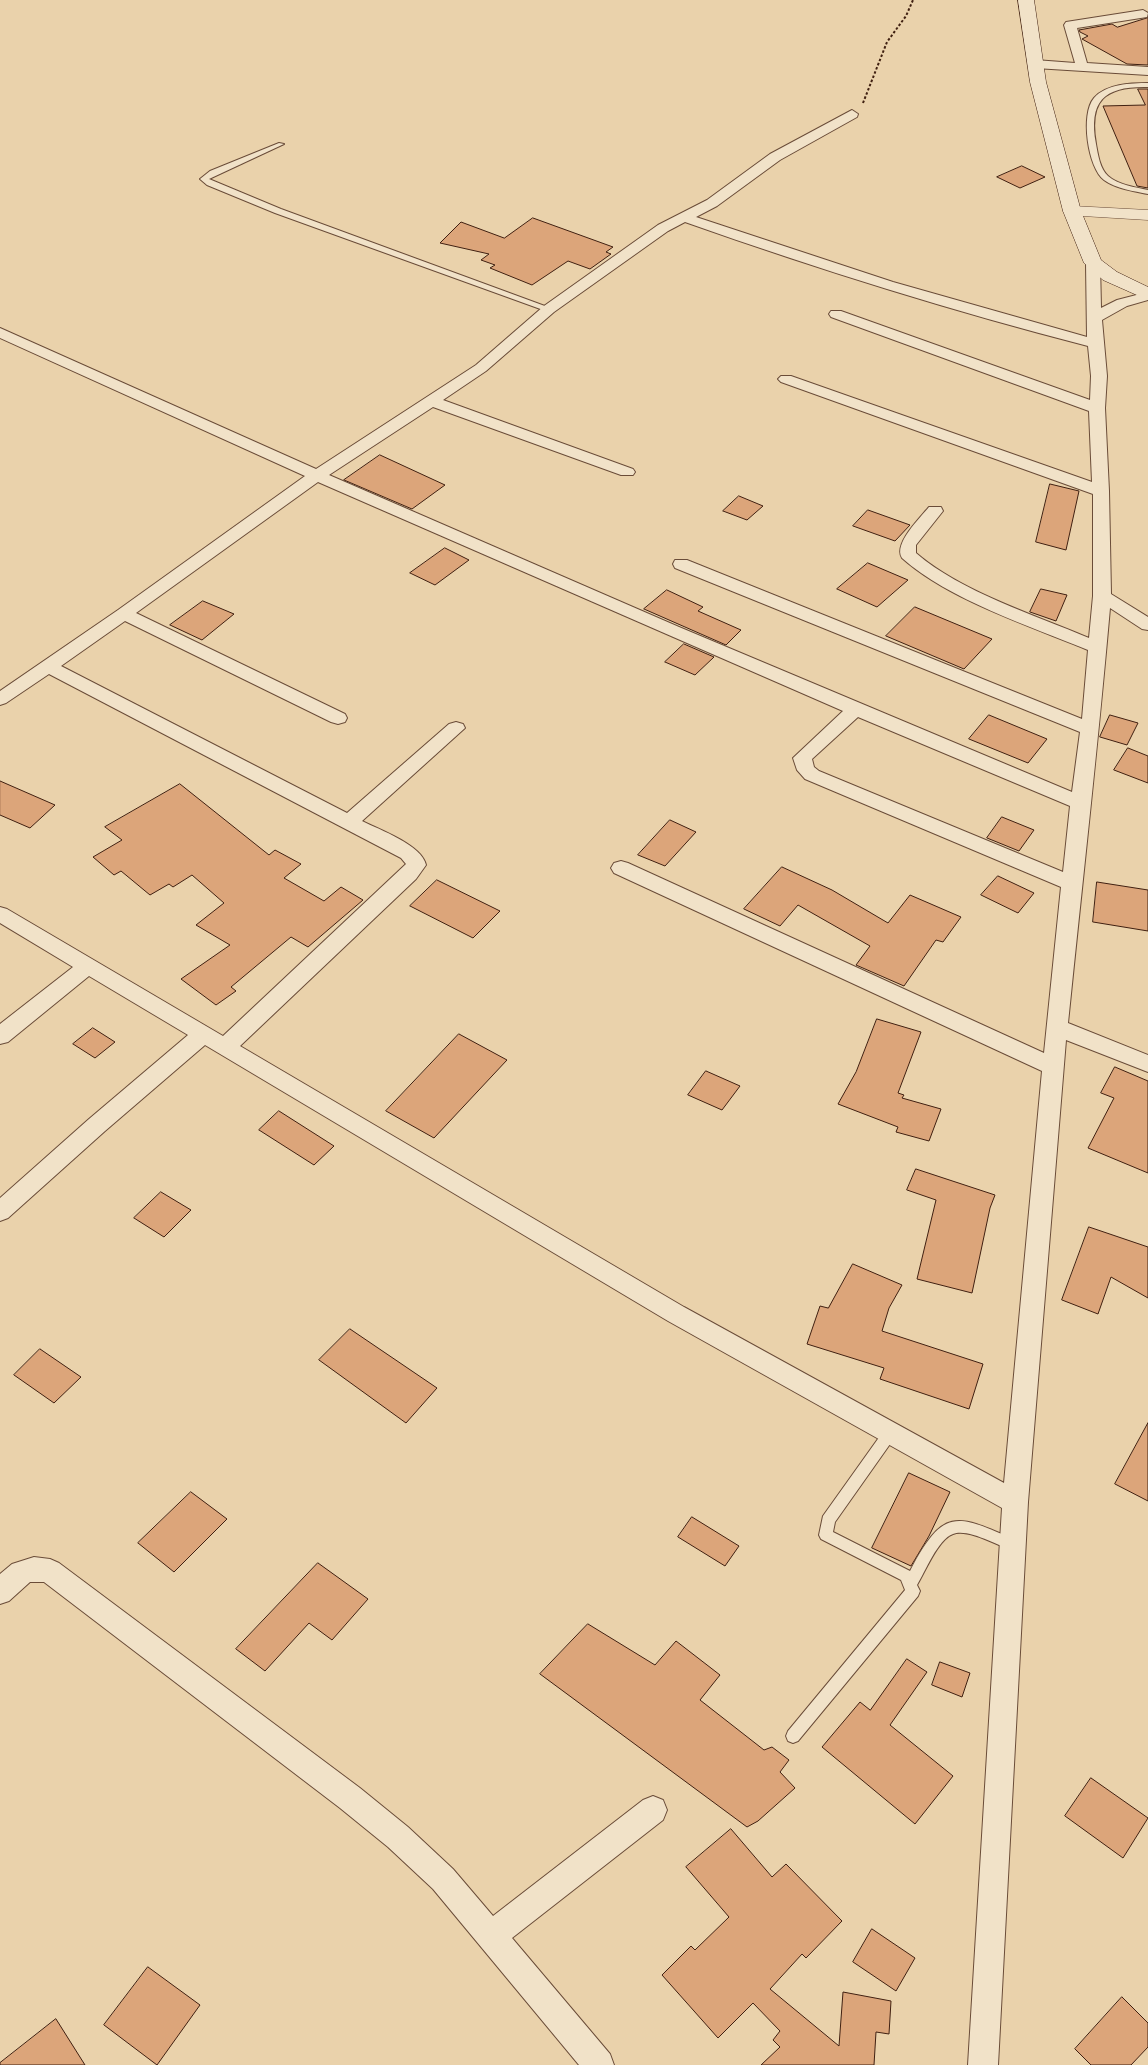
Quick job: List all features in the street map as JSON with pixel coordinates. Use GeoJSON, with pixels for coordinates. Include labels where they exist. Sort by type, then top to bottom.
{"type":"FeatureCollection","features":[{"type":"Feature","properties":{"kind":"main road"},"geometry":{"type":"LineString","coordinates":[[1026,0],[1038,82],[1072,211],[1093,263],[1110,276],[1148,295]]}},
{"type":"Feature","properties":{"kind":"main road"},"geometry":{"type":"LineString","coordinates":[[1072,211],[1148,215]]}},
{"type":"Feature","properties":{"kind":"street"},"geometry":{"type":"LineString","coordinates":[[1082,67],[1070,25],[1143,14]]}},
{"type":"Feature","properties":{"kind":"street"},"geometry":{"type":"LineString","coordinates":[[1035,64],[1148,71]]}},
{"type":"Feature","properties":{"kind":"street"},"geometry":{"type":"LineString","coordinates":[[0,699],[124,614],[316,476],[481,368],[549,308],[663,228],[712,203],[775,157],[852,114]]}},
{"type":"Feature","properties":{"kind":"street"},"geometry":{"type":"LineString","coordinates":[[684,217],[794,256],[936,301],[1016,324],[1095,343]]}},
{"type":"Feature","properties":{"kind":"street"},"geometry":{"type":"LineString","coordinates":[[983,2065],[1015,1502],[1053,1067],[1080,803],[1090,730],[1102,596],[1101,490],[1097,408],[1099,376],[1095,343],[1093,263]]}},
{"type":"Feature","properties":{"kind":"street"},"geometry":{"type":"LineString","coordinates":[[1094,318],[1116,305],[1148,295]]}},
{"type":"Feature","properties":{"kind":"street"},"geometry":{"type":"LineString","coordinates":[[836,314],[1097,408]]}},
{"type":"Feature","properties":{"kind":"street"},"geometry":{"type":"LineString","coordinates":[[0,332],[316,476],[855,710],[1080,803]]}},
{"type":"Feature","properties":{"kind":"street"},"geometry":{"type":"LineString","coordinates":[[786,379],[1101,490]]}},
{"type":"Feature","properties":{"kind":"street"},"geometry":{"type":"LineString","coordinates":[[432,401],[627,472]]}},
{"type":"Feature","properties":{"kind":"street"},"geometry":{"type":"LineString","coordinates":[[935,511],[908,546],[908,554],[916,562],[932,574],[974,595],[1098,648]]}},
{"type":"Feature","properties":{"kind":"street"},"geometry":{"type":"LineString","coordinates":[[681,564],[1090,730]]}},
{"type":"Feature","properties":{"kind":"street"},"geometry":{"type":"LineString","coordinates":[[1102,596],[1148,625]]}},
{"type":"Feature","properties":{"kind":"street"},"geometry":{"type":"LineString","coordinates":[[124,614],[338,718]]}},
{"type":"Feature","properties":{"kind":"street"},"geometry":{"type":"LineString","coordinates":[[47,666],[408,853],[415,859],[416,865],[409,874],[224,1048]]}},
{"type":"Feature","properties":{"kind":"street"},"geometry":{"type":"LineString","coordinates":[[855,710],[802,758],[806,770],[812,775],[1072,884]]}},
{"type":"Feature","properties":{"kind":"street"},"geometry":{"type":"LineString","coordinates":[[348,823],[456,728]]}},
{"type":"Feature","properties":{"kind":"street"},"geometry":{"type":"LineString","coordinates":[[621,868],[1053,1067]]}},
{"type":"Feature","properties":{"kind":"street"},"geometry":{"type":"LineString","coordinates":[[0,914],[203,1036],[676,1314],[1015,1502]]}},
{"type":"Feature","properties":{"kind":"street"},"geometry":{"type":"LineString","coordinates":[[0,1036],[87,966]]}},
{"type":"Feature","properties":{"kind":"street"},"geometry":{"type":"LineString","coordinates":[[1058,1028],[1148,1064]]}},
{"type":"Feature","properties":{"kind":"street"},"geometry":{"type":"LineString","coordinates":[[0,1212],[98,1125],[203,1036]]}},
{"type":"Feature","properties":{"kind":"street"},"geometry":{"type":"LineString","coordinates":[[0,1592],[16,1575],[34,1568],[50,1571],[350,1798],[398,1837],[443,1878],[599,2065]]}},
{"type":"Feature","properties":{"kind":"street"},"geometry":{"type":"LineString","coordinates":[[492,1936],[653,1810]]}},
{"type":"Feature","properties":{"kind":"lane"},"geometry":{"type":"LineString","coordinates":[[1148,85],[1111,89],[1095,100],[1092,110],[1090,135],[1097,166],[1106,178],[1131,189],[1148,192]]}},
{"type":"Feature","properties":{"kind":"lane"},"geometry":{"type":"LineString","coordinates":[[281,144],[212,173],[204,179],[278,211],[549,308]]}},
{"type":"Feature","properties":{"kind":"lane"},"geometry":{"type":"LineString","coordinates":[[793,1736],[913,1591],[906,1576],[826,1535],[828,1520],[890,1433]]}},
{"type":"Feature","properties":{"kind":"lane"},"geometry":{"type":"LineString","coordinates":[[910,1585],[938,1537],[951,1528],[968,1528],[1013,1545]]}},
{"type":"Feature","properties":{"kind":"path"},"geometry":{"type":"LineString","coordinates":[[852,114],[865,99],[887,42],[906,16],[913,0]]}},
{"type":"Feature","properties":{"kind":"building"},"geometry":{"type":"Polygon","coordinates":[[[1148,18],[1148,65],[1127,64],[1082,39],[1088,36],[1079,30],[1112,24],[1117,27],[1148,18]]]}},
{"type":"Feature","properties":{"kind":"building"},"geometry":{"type":"Polygon","coordinates":[[[1138,89],[1148,89],[1148,188],[1137,186],[1103,106],[1145,105],[1138,89]]]}},
{"type":"Feature","properties":{"kind":"building"},"geometry":{"type":"Polygon","coordinates":[[[1022,166],[1045,177],[1020,188],[997,177],[1022,166]]]}},
{"type":"Feature","properties":{"kind":"building"},"geometry":{"type":"Polygon","coordinates":[[[533,218],[613,247],[606,252],[611,254],[590,269],[568,261],[532,285],[490,268],[495,265],[481,260],[489,254],[440,243],[461,222],[504,238],[533,218]]]}},
{"type":"Feature","properties":{"kind":"building"},"geometry":{"type":"Polygon","coordinates":[[[380,455],[445,485],[412,509],[344,480],[380,455]]]}},
{"type":"Feature","properties":{"kind":"building"},"geometry":{"type":"Polygon","coordinates":[[[1050,484],[1079,491],[1066,550],[1036,542],[1050,484]]]}},
{"type":"Feature","properties":{"kind":"building"},"geometry":{"type":"Polygon","coordinates":[[[739,496],[763,506],[747,520],[723,511],[739,496]]]}},
{"type":"Feature","properties":{"kind":"building"},"geometry":{"type":"Polygon","coordinates":[[[868,510],[910,525],[895,541],[853,526],[868,510]]]}},
{"type":"Feature","properties":{"kind":"building"},"geometry":{"type":"Polygon","coordinates":[[[445,548],[469,560],[435,585],[410,573],[445,548]]]}},
{"type":"Feature","properties":{"kind":"building"},"geometry":{"type":"Polygon","coordinates":[[[868,563],[908,580],[877,607],[837,589],[868,563]]]}},
{"type":"Feature","properties":{"kind":"building"},"geometry":{"type":"Polygon","coordinates":[[[1041,589],[1067,595],[1056,621],[1030,612],[1041,589]]]}},
{"type":"Feature","properties":{"kind":"building"},"geometry":{"type":"Polygon","coordinates":[[[667,590],[703,607],[698,611],[741,630],[726,645],[644,609],[667,590]]]}},
{"type":"Feature","properties":{"kind":"building"},"geometry":{"type":"Polygon","coordinates":[[[203,601],[234,614],[202,640],[170,625],[203,601]]]}},
{"type":"Feature","properties":{"kind":"building"},"geometry":{"type":"Polygon","coordinates":[[[915,607],[992,639],[964,669],[886,636],[915,607]]]}},
{"type":"Feature","properties":{"kind":"building"},"geometry":{"type":"Polygon","coordinates":[[[684,644],[714,657],[695,675],[665,662],[684,644]]]}},
{"type":"Feature","properties":{"kind":"building"},"geometry":{"type":"Polygon","coordinates":[[[989,715],[1047,739],[1028,763],[969,739],[989,715]]]}},
{"type":"Feature","properties":{"kind":"building"},"geometry":{"type":"Polygon","coordinates":[[[1110,715],[1138,723],[1127,745],[1100,737],[1110,715]]]}},
{"type":"Feature","properties":{"kind":"building"},"geometry":{"type":"Polygon","coordinates":[[[1128,748],[1148,756],[1148,783],[1114,770],[1128,748]]]}},
{"type":"Feature","properties":{"kind":"building"},"geometry":{"type":"Polygon","coordinates":[[[0,781],[55,805],[30,828],[0,815],[0,781]]]}},
{"type":"Feature","properties":{"kind":"building"},"geometry":{"type":"Polygon","coordinates":[[[180,784],[269,855],[275,850],[301,864],[284,878],[324,901],[341,887],[363,900],[308,947],[291,937],[231,987],[236,991],[216,1005],[181,979],[230,945],[196,925],[224,903],[192,875],[173,887],[169,884],[150,895],[121,871],[114,875],[93,857],[122,840],[105,827],[180,784]]]}},
{"type":"Feature","properties":{"kind":"building"},"geometry":{"type":"Polygon","coordinates":[[[1002,817],[1034,830],[1019,851],[987,838],[1002,817]]]}},
{"type":"Feature","properties":{"kind":"building"},"geometry":{"type":"Polygon","coordinates":[[[670,820],[696,832],[665,866],[638,855],[670,820]]]}},
{"type":"Feature","properties":{"kind":"building"},"geometry":{"type":"Polygon","coordinates":[[[782,867],[832,890],[888,923],[910,895],[961,917],[943,942],[936,940],[904,986],[856,965],[870,946],[798,905],[780,926],[744,909],[782,867]]]}},
{"type":"Feature","properties":{"kind":"building"},"geometry":{"type":"Polygon","coordinates":[[[998,876],[1034,893],[1018,913],[981,895],[998,876]]]}},
{"type":"Feature","properties":{"kind":"building"},"geometry":{"type":"Polygon","coordinates":[[[437,880],[500,911],[473,938],[410,906],[437,880]]]}},
{"type":"Feature","properties":{"kind":"building"},"geometry":{"type":"Polygon","coordinates":[[[1097,882],[1148,890],[1148,931],[1093,922],[1097,882]]]}},
{"type":"Feature","properties":{"kind":"building"},"geometry":{"type":"Polygon","coordinates":[[[877,1019],[921,1032],[898,1093],[904,1095],[902,1098],[941,1109],[929,1141],[896,1132],[898,1127],[838,1104],[856,1072],[877,1019]]]}},
{"type":"Feature","properties":{"kind":"building"},"geometry":{"type":"Polygon","coordinates":[[[93,1028],[115,1042],[95,1058],[73,1044],[93,1028]]]}},
{"type":"Feature","properties":{"kind":"building"},"geometry":{"type":"Polygon","coordinates":[[[459,1034],[507,1060],[434,1138],[386,1111],[459,1034]]]}},
{"type":"Feature","properties":{"kind":"building"},"geometry":{"type":"Polygon","coordinates":[[[1115,1067],[1148,1081],[1148,1173],[1088,1148],[1114,1098],[1101,1093],[1115,1067]]]}},
{"type":"Feature","properties":{"kind":"building"},"geometry":{"type":"Polygon","coordinates":[[[706,1071],[740,1086],[722,1110],[688,1095],[706,1071]]]}},
{"type":"Feature","properties":{"kind":"building"},"geometry":{"type":"Polygon","coordinates":[[[279,1111],[334,1146],[314,1165],[259,1130],[279,1111]]]}},
{"type":"Feature","properties":{"kind":"building"},"geometry":{"type":"Polygon","coordinates":[[[916,1169],[995,1195],[990,1208],[972,1293],[917,1279],[936,1200],[907,1190],[916,1169]]]}},
{"type":"Feature","properties":{"kind":"building"},"geometry":{"type":"Polygon","coordinates":[[[161,1192],[191,1210],[164,1237],[134,1218],[161,1192]]]}},
{"type":"Feature","properties":{"kind":"building"},"geometry":{"type":"Polygon","coordinates":[[[1089,1227],[1148,1247],[1148,1298],[1111,1277],[1098,1314],[1062,1300],[1089,1227]]]}},
{"type":"Feature","properties":{"kind":"building"},"geometry":{"type":"Polygon","coordinates":[[[853,1264],[902,1285],[889,1308],[882,1331],[983,1364],[969,1409],[880,1379],[884,1368],[807,1344],[820,1306],[828,1308],[853,1264]]]}},
{"type":"Feature","properties":{"kind":"building"},"geometry":{"type":"Polygon","coordinates":[[[350,1329],[437,1388],[406,1423],[319,1360],[350,1329]]]}},
{"type":"Feature","properties":{"kind":"building"},"geometry":{"type":"Polygon","coordinates":[[[40,1349],[81,1377],[54,1403],[14,1375],[40,1349]]]}},
{"type":"Feature","properties":{"kind":"building"},"geometry":{"type":"Polygon","coordinates":[[[1148,1423],[1148,1501],[1115,1484],[1148,1423]]]}},
{"type":"Feature","properties":{"kind":"building"},"geometry":{"type":"Polygon","coordinates":[[[909,1473],[950,1492],[929,1536],[911,1566],[872,1548],[909,1473]]]}},
{"type":"Feature","properties":{"kind":"building"},"geometry":{"type":"Polygon","coordinates":[[[191,1492],[227,1519],[174,1572],[138,1543],[191,1492]]]}},
{"type":"Feature","properties":{"kind":"building"},"geometry":{"type":"Polygon","coordinates":[[[692,1517],[739,1546],[725,1566],[678,1537],[692,1517]]]}},
{"type":"Feature","properties":{"kind":"building"},"geometry":{"type":"Polygon","coordinates":[[[318,1563],[368,1599],[332,1640],[309,1623],[265,1671],[236,1649],[318,1563]]]}},
{"type":"Feature","properties":{"kind":"building"},"geometry":{"type":"Polygon","coordinates":[[[588,1624],[655,1665],[676,1641],[720,1675],[700,1700],[764,1750],[772,1747],[789,1760],[780,1772],[795,1788],[758,1821],[747,1827],[540,1674],[588,1624]]]}},
{"type":"Feature","properties":{"kind":"building"},"geometry":{"type":"Polygon","coordinates":[[[907,1659],[927,1672],[890,1725],[953,1776],[915,1824],[822,1747],[860,1702],[870,1710],[907,1659]]]}},
{"type":"Feature","properties":{"kind":"building"},"geometry":{"type":"Polygon","coordinates":[[[940,1662],[970,1673],[962,1697],[932,1685],[940,1662]]]}},
{"type":"Feature","properties":{"kind":"building"},"geometry":{"type":"Polygon","coordinates":[[[1091,1778],[1148,1818],[1123,1858],[1065,1816],[1091,1778]]]}},
{"type":"Feature","properties":{"kind":"building"},"geometry":{"type":"Polygon","coordinates":[[[731,1829],[772,1877],[786,1864],[842,1921],[806,1958],[802,1954],[770,1989],[839,2046],[843,1992],[891,2001],[889,2034],[876,2032],[874,2065],[761,2065],[780,2047],[773,2040],[780,2031],[753,2003],[718,2038],[662,1975],[691,1946],[695,1950],[729,1917],[686,1867],[731,1829]]]}},
{"type":"Feature","properties":{"kind":"building"},"geometry":{"type":"Polygon","coordinates":[[[872,1929],[915,1958],[896,1991],[853,1962],[872,1929]]]}},
{"type":"Feature","properties":{"kind":"building"},"geometry":{"type":"Polygon","coordinates":[[[148,1967],[200,2005],[157,2065],[104,2025],[148,1967]]]}},
{"type":"Feature","properties":{"kind":"building"},"geometry":{"type":"Polygon","coordinates":[[[1122,1997],[1148,2023],[1148,2047],[1131,2065],[1091,2065],[1075,2049],[1122,1997]]]}},
{"type":"Feature","properties":{"kind":"building"},"geometry":{"type":"Polygon","coordinates":[[[56,2019],[85,2065],[0,2065],[0,2063],[56,2019]]]}}]}
